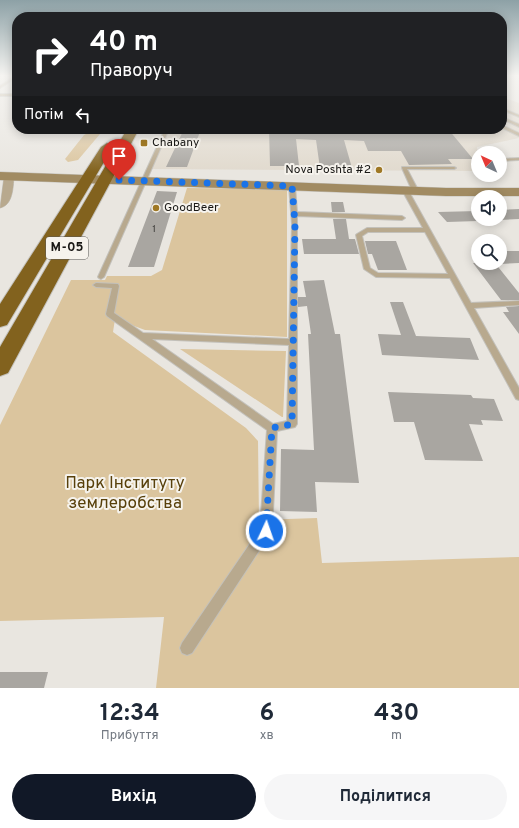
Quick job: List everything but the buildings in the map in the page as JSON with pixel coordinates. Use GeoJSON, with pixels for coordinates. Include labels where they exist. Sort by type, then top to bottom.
{"type":"FeatureCollection","features":[{"type":"Feature","properties":{"kind":"highway","name":"М-05"},"geometry":{"type":"LineString","coordinates":[[0,366],[130,134]]}},
{"type":"Feature","properties":{"kind":"highway","name":"М-05"},"geometry":{"type":"LineString","coordinates":[[0,320],[115,135]]}},
{"type":"Feature","properties":{"kind":"street"},"geometry":{"type":"LineString","coordinates":[[0,205],[8,195],[4,177],[519,192]]}},
{"type":"Feature","properties":{"kind":"lane"},"geometry":{"type":"LineString","coordinates":[[507,111],[519,116]]}},
{"type":"Feature","properties":{"kind":"lane"},"geometry":{"type":"LineString","coordinates":[[507,120],[519,126]]}},
{"type":"Feature","properties":{"kind":"lane"},"geometry":{"type":"LineString","coordinates":[[507,129],[519,135]]}},
{"type":"Feature","properties":{"kind":"lane"},"geometry":{"type":"LineString","coordinates":[[165,134],[146,181],[99,281],[116,286],[110,314],[272,428],[292,424],[294,214],[292,186]]}},
{"type":"Feature","properties":{"kind":"lane"},"geometry":{"type":"LineString","coordinates":[[507,160],[519,159]]}},
{"type":"Feature","properties":{"kind":"lane"},"geometry":{"type":"LineString","coordinates":[[454,168],[404,168],[409,189],[427,230],[518,395]]}},
{"type":"Feature","properties":{"kind":"lane"},"geometry":{"type":"LineString","coordinates":[[294,214],[402,218]]}},
{"type":"Feature","properties":{"kind":"lane"},"geometry":{"type":"LineString","coordinates":[[427,230],[367,230],[359,235],[367,270],[376,275],[452,276]]}},
{"type":"Feature","properties":{"kind":"lane"},"geometry":{"type":"LineString","coordinates":[[0,305],[21,287]]}},
{"type":"Feature","properties":{"kind":"lane"},"geometry":{"type":"LineString","coordinates":[[469,306],[519,303]]}},
{"type":"Feature","properties":{"kind":"lane"},"geometry":{"type":"LineString","coordinates":[[140,336],[293,342]]}},
{"type":"Feature","properties":{"kind":"lane"},"geometry":{"type":"LineString","coordinates":[[187,648],[266,531],[272,428]]}},
{"type":"Feature","properties":{"kind":"shaded area"},"geometry":{"type":"Polygon","coordinates":[[[507,108],[519,108],[519,138],[482,146],[471,146],[471,171],[151,169],[165,134],[507,134],[507,108]]]}},
{"type":"Feature","properties":{"kind":"green space"},"geometry":{"type":"Polygon","coordinates":[[[100,134],[78,160],[68,162],[65,159],[84,135],[100,134]]]}},
{"type":"Feature","properties":{"kind":"green space","name":"Парк Інституту землеробства"},"geometry":{"type":"Polygon","coordinates":[[[187,188],[287,189],[287,337],[145,330],[115,319],[113,332],[246,428],[258,441],[259,520],[317,518],[322,563],[519,557],[519,688],[156,688],[164,617],[0,621],[0,425],[71,280],[105,280],[107,276],[151,276],[162,270],[187,188]]]}},
{"type":"Feature","properties":{"kind":"green space"},"geometry":{"type":"Polygon","coordinates":[[[180,349],[286,351],[283,417],[282,417],[180,349]]]}},
{"type":"Feature","properties":{"kind":"place","name":"Chabany"},"geometry":{"type":"Point","coordinates":[144,143]}},
{"type":"Feature","properties":{"kind":"place","name":"Nova Poshta #2"},"geometry":{"type":"Point","coordinates":[379,170]}},
{"type":"Feature","properties":{"kind":"place","name":"GoodBeer"},"geometry":{"type":"Point","coordinates":[156,208]}},
{"type":"Feature","properties":{"kind":"route"},"geometry":{"type":"LineString","coordinates":[[119,180],[292,186],[295,224],[295,309],[292,424],[272,428],[266,531]]}}]}
